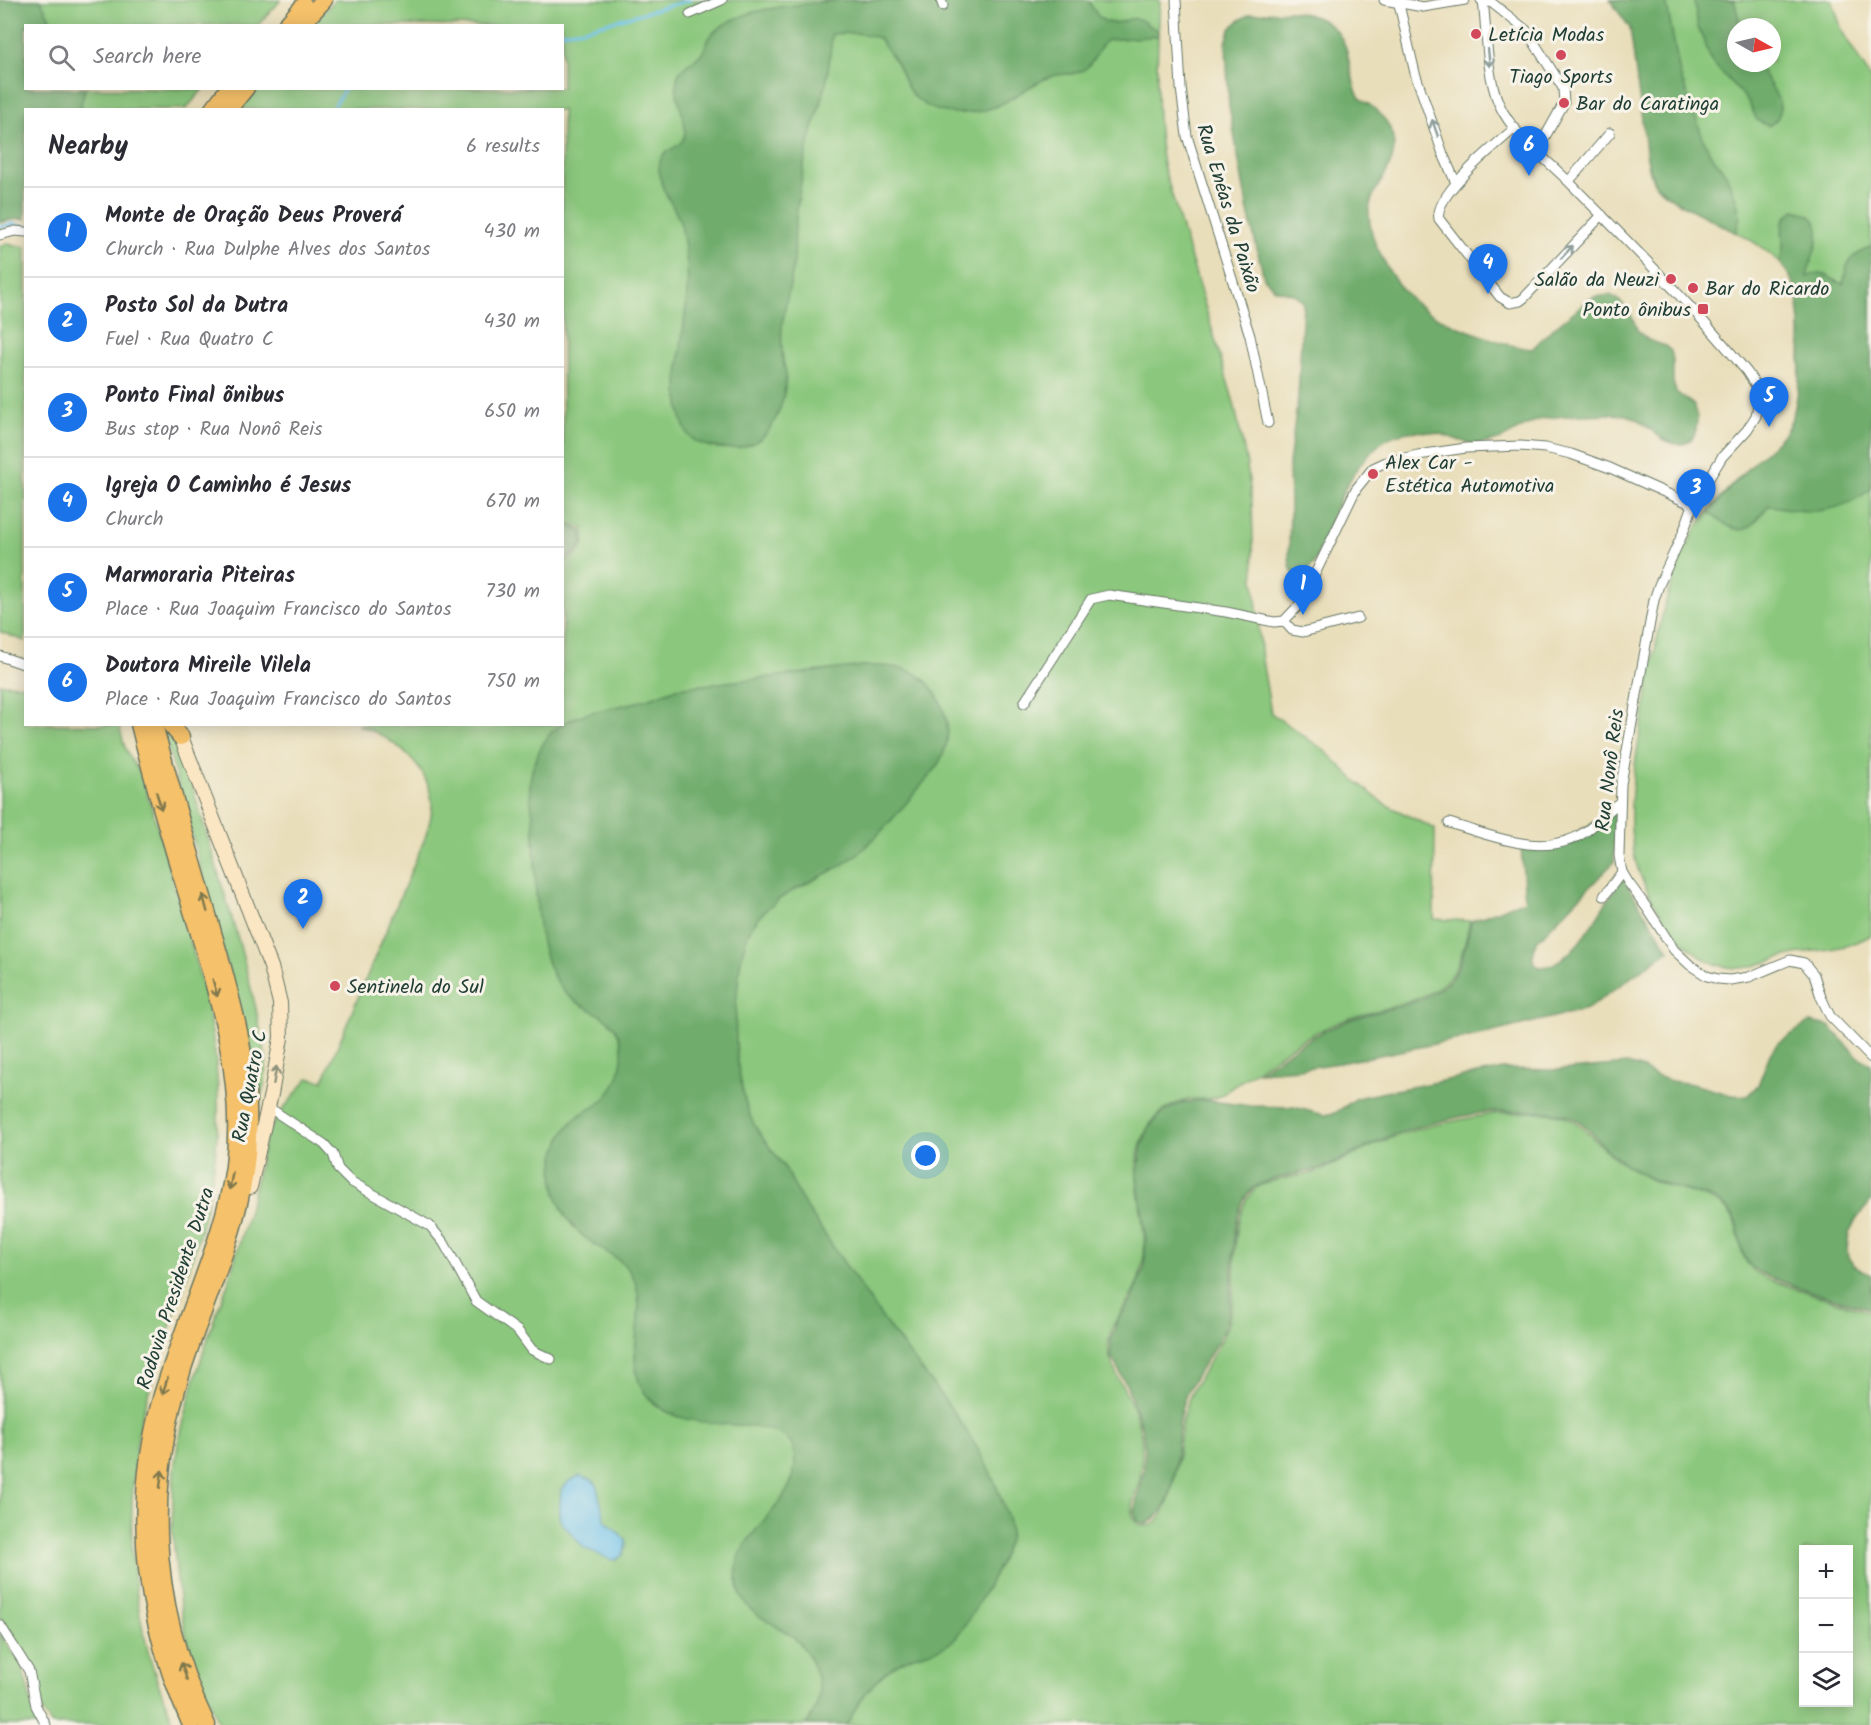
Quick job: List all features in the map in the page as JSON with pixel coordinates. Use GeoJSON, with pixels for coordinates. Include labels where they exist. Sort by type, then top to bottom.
{"type":"FeatureCollection","features":[{"type":"Feature","properties":{"kind":"highway"},"geometry":{"type":"LineString","coordinates":[[287,24],[309,0]]}},
{"type":"Feature","properties":{"kind":"highway"},"geometry":{"type":"LineString","coordinates":[[302,24],[324,0]]}},
{"type":"Feature","properties":{"kind":"highway"},"geometry":{"type":"LineString","coordinates":[[214,108],[228,90]]}},
{"type":"Feature","properties":{"kind":"highway"},"geometry":{"type":"LineString","coordinates":[[230,108],[244,90]]}},
{"type":"Feature","properties":{"kind":"highway"},"geometry":{"type":"LineString","coordinates":[[135,726],[148,761]]}},
{"type":"Feature","properties":{"kind":"highway","name":"Rodovia Presidente Dutra"},"geometry":{"type":"LineString","coordinates":[[139,726],[225,1027],[232,1063],[236,1117],[234,1168],[223,1221],[162,1395],[156,1417],[146,1486],[145,1537],[150,1600],[167,1665],[191,1725]]}},
{"type":"Feature","properties":{"kind":"highway","name":"Rodovia Presidente Dutra"},"geometry":{"type":"LineString","coordinates":[[155,726],[236,1011],[245,1058],[249,1104],[247,1168],[242,1194],[225,1252],[191,1344],[171,1417],[160,1484],[157,1521],[159,1554],[169,1621],[187,1680],[207,1725]]}},
{"type":"Feature","properties":{"kind":"street"},"geometry":{"type":"LineString","coordinates":[[690,14],[722,0]]}},
{"type":"Feature","properties":{"kind":"street","name":"Rua Enéas da Paixão"},"geometry":{"type":"LineString","coordinates":[[1176,0],[1180,88],[1187,136],[1250,336],[1268,423]]}},
{"type":"Feature","properties":{"kind":"street"},"geometry":{"type":"LineString","coordinates":[[1384,0],[1423,7],[1465,0]]}},
{"type":"Feature","properties":{"kind":"street"},"geometry":{"type":"LineString","coordinates":[[1482,0],[1500,9],[1526,30],[1563,88],[1564,103],[1537,151]]}},
{"type":"Feature","properties":{"kind":"street","name":"Rua Nonô Reis"},"geometry":{"type":"LineString","coordinates":[[1482,0],[1494,90],[1504,114],[1537,151],[1680,294],[1747,372],[1758,389],[1759,404],[1754,421],[1726,450],[1693,505],[1654,600],[1626,754],[1620,802],[1618,838],[1622,872],[1674,950],[1707,976],[1722,980],[1742,979],[1790,960],[1800,961],[1808,966],[1814,975],[1826,1010],[1871,1058]]}},
{"type":"Feature","properties":{"kind":"street"},"geometry":{"type":"LineString","coordinates":[[1398,2],[1415,74],[1443,154],[1456,183]]}},
{"type":"Feature","properties":{"kind":"street"},"geometry":{"type":"LineString","coordinates":[[1515,128],[1456,183],[1441,203],[1438,212],[1439,219],[1500,297],[1510,303],[1524,298],[1602,215]]}},
{"type":"Feature","properties":{"kind":"street"},"geometry":{"type":"LineString","coordinates":[[1569,181],[1610,134]]}},
{"type":"Feature","properties":{"kind":"street"},"geometry":{"type":"LineString","coordinates":[[0,235],[24,231]]}},
{"type":"Feature","properties":{"kind":"street"},"geometry":{"type":"LineString","coordinates":[[1024,703],[1091,599],[1101,596],[1162,602],[1274,622],[1284,621],[1301,603],[1356,489],[1373,468],[1386,462],[1466,448],[1521,446],[1545,448],[1571,454],[1610,468],[1693,505]]}},
{"type":"Feature","properties":{"kind":"street"},"geometry":{"type":"LineString","coordinates":[[1284,621],[1292,630],[1303,632],[1358,618]]}},
{"type":"Feature","properties":{"kind":"street"},"geometry":{"type":"LineString","coordinates":[[0,656],[24,664]]}},
{"type":"Feature","properties":{"kind":"street","name":"Rua Quatro C"},"geometry":{"type":"LineString","coordinates":[[177,729],[271,967],[280,1003],[281,1020],[271,1094],[245,1209],[221,1281],[179,1388]]}},
{"type":"Feature","properties":{"kind":"street"},"geometry":{"type":"LineString","coordinates":[[1449,823],[1513,842],[1555,844],[1584,833],[1607,810],[1620,802]]}},
{"type":"Feature","properties":{"kind":"street"},"geometry":{"type":"LineString","coordinates":[[1604,896],[1622,872]]}},
{"type":"Feature","properties":{"kind":"street"},"geometry":{"type":"LineString","coordinates":[[272,1109],[324,1144],[333,1154],[338,1169],[350,1181],[430,1226],[444,1243],[476,1301],[518,1331],[532,1350],[551,1359]]}},
{"type":"Feature","properties":{"kind":"street"},"geometry":{"type":"LineString","coordinates":[[0,1625],[29,1671],[36,1706],[46,1725]]}},
{"type":"Feature","properties":{"kind":"green space"},"geometry":{"type":"Polygon","coordinates":[[[0,0],[281,0],[259,24],[24,24],[24,90],[202,90],[187,108],[24,108],[24,219],[0,222],[0,0]]]}},
{"type":"Feature","properties":{"kind":"green space"},"geometry":{"type":"Polygon","coordinates":[[[0,0],[41,0],[53,24],[24,24],[24,90],[85,90],[80,108],[24,108],[24,219],[0,222],[0,0]]]}},
{"type":"Feature","properties":{"kind":"green space"},"geometry":{"type":"Polygon","coordinates":[[[335,0],[1160,0],[1157,103],[1163,165],[1234,403],[1246,459],[1252,503],[1254,578],[1262,660],[1271,713],[1324,750],[1383,803],[1435,829],[1434,919],[1470,921],[1462,954],[1455,969],[1437,989],[1415,999],[1350,1018],[1323,1029],[1288,1049],[1220,1096],[1190,1100],[1167,1108],[1154,1119],[1145,1133],[1139,1149],[1137,1164],[1144,1239],[1143,1261],[1134,1290],[1109,1337],[1111,1360],[1132,1405],[1141,1437],[1142,1462],[1132,1507],[1134,1518],[1138,1524],[1144,1526],[1156,1522],[1170,1497],[1185,1408],[1219,1345],[1229,1319],[1239,1219],[1249,1196],[1259,1186],[1318,1171],[1388,1139],[1422,1128],[1499,1113],[1523,1112],[1566,1117],[1589,1133],[1614,1157],[1644,1176],[1658,1183],[1703,1196],[1722,1205],[1733,1218],[1741,1249],[1748,1265],[1757,1273],[1791,1287],[1871,1312],[1871,1725],[219,1725],[195,1665],[179,1599],[172,1528],[174,1469],[178,1444],[194,1381],[228,1283],[249,1210],[266,1136],[281,1112],[308,1078],[323,1081],[425,838],[431,812],[432,802],[428,784],[414,761],[393,743],[360,726],[564,726],[564,562],[580,550],[584,535],[583,528],[564,521],[564,108],[239,108],[255,90],[564,90],[564,24],[313,24],[335,0]]]}},
{"type":"Feature","properties":{"kind":"green space"},"geometry":{"type":"Polygon","coordinates":[[[838,0],[1088,0],[1102,19],[1110,23],[1117,23],[1138,19],[1158,30],[1158,36],[1107,40],[1094,59],[1081,71],[1049,77],[995,107],[972,113],[949,113],[928,106],[914,96],[898,66],[879,38],[857,33],[832,34],[826,85],[807,150],[798,202],[793,269],[782,328],[782,353],[786,376],[782,403],[772,426],[754,443],[729,449],[705,445],[687,434],[680,411],[679,370],[688,284],[687,264],[680,222],[661,183],[659,168],[660,160],[668,151],[682,142],[684,136],[684,122],[676,88],[678,75],[702,53],[712,33],[728,22],[758,11],[838,0]]]}},
{"type":"Feature","properties":{"kind":"green space"},"geometry":{"type":"Polygon","coordinates":[[[1610,0],[1832,0],[1843,33],[1871,79],[1871,935],[1841,947],[1791,955],[1746,968],[1727,967],[1702,957],[1689,947],[1664,918],[1644,885],[1638,869],[1632,836],[1631,799],[1652,663],[1673,578],[1691,538],[1703,519],[1736,480],[1777,442],[1788,427],[1796,404],[1799,374],[1799,307],[1792,279],[1771,254],[1746,237],[1668,196],[1653,181],[1648,164],[1631,34],[1625,19],[1610,0]]]}},
{"type":"Feature","properties":{"kind":"green space"},"geometry":{"type":"Polygon","coordinates":[[[1610,0],[1666,0],[1680,74],[1703,138],[1710,153],[1726,174],[1736,199],[1740,216],[1736,233],[1674,200],[1656,185],[1647,158],[1630,28],[1610,0]]]}},
{"type":"Feature","properties":{"kind":"green space"},"geometry":{"type":"Polygon","coordinates":[[[1694,0],[1734,0],[1739,18],[1727,18],[1727,72],[1763,72],[1780,104],[1780,112],[1776,120],[1768,126],[1757,120],[1748,101],[1712,62],[1698,27],[1694,0]]]}},
{"type":"Feature","properties":{"kind":"green space"},"geometry":{"type":"Polygon","coordinates":[[[1289,11],[1316,17],[1337,32],[1346,48],[1358,94],[1361,99],[1380,113],[1390,128],[1394,146],[1393,156],[1374,194],[1369,218],[1372,235],[1389,271],[1408,296],[1419,306],[1444,321],[1504,343],[1532,349],[1551,330],[1586,302],[1594,297],[1611,295],[1622,303],[1631,315],[1638,331],[1648,340],[1665,346],[1671,351],[1676,392],[1695,406],[1697,423],[1692,439],[1682,444],[1674,444],[1634,418],[1607,414],[1544,419],[1495,441],[1477,444],[1421,431],[1396,435],[1381,443],[1358,467],[1341,497],[1311,568],[1301,574],[1293,573],[1289,554],[1289,463],[1298,398],[1303,302],[1296,295],[1275,289],[1264,278],[1248,212],[1229,106],[1226,43],[1230,29],[1250,14],[1289,11]]]}},
{"type":"Feature","properties":{"kind":"green space"},"geometry":{"type":"Polygon","coordinates":[[[1795,210],[1807,214],[1815,221],[1818,229],[1816,247],[1807,277],[1818,273],[1843,284],[1847,266],[1853,257],[1871,246],[1871,489],[1854,500],[1826,510],[1806,511],[1768,506],[1752,525],[1741,530],[1724,524],[1709,513],[1749,467],[1785,433],[1793,416],[1799,379],[1799,317],[1794,286],[1780,263],[1784,221],[1795,210]]]}},
{"type":"Feature","properties":{"kind":"green space"},"geometry":{"type":"Polygon","coordinates":[[[0,245],[24,247],[24,641],[0,632],[0,245]]]}},
{"type":"Feature","properties":{"kind":"green space"},"geometry":{"type":"Polygon","coordinates":[[[564,523],[581,530],[583,541],[576,552],[564,560],[564,523]]]}},
{"type":"Feature","properties":{"kind":"green space"},"geometry":{"type":"Polygon","coordinates":[[[863,666],[889,666],[914,673],[922,678],[935,693],[947,722],[945,749],[934,771],[871,842],[848,861],[776,901],[753,925],[743,949],[738,985],[737,1057],[742,1089],[751,1118],[785,1168],[799,1196],[876,1309],[963,1426],[992,1477],[1009,1521],[1010,1535],[1006,1549],[984,1594],[957,1636],[941,1648],[900,1662],[881,1676],[865,1694],[847,1725],[806,1725],[815,1710],[819,1692],[809,1657],[793,1637],[753,1611],[742,1597],[738,1587],[737,1569],[741,1553],[750,1538],[783,1497],[791,1482],[795,1465],[792,1445],[781,1434],[765,1429],[702,1422],[680,1417],[661,1408],[645,1393],[638,1380],[635,1366],[639,1305],[633,1277],[625,1265],[580,1234],[571,1224],[555,1189],[554,1163],[560,1142],[566,1130],[579,1115],[594,1107],[609,1094],[617,1080],[622,1050],[619,1037],[607,1019],[569,997],[561,988],[551,971],[544,951],[537,906],[530,796],[532,770],[544,742],[552,732],[560,726],[564,726],[564,723],[571,719],[637,702],[677,688],[863,666]]]}},
{"type":"Feature","properties":{"kind":"green space"},"geometry":{"type":"Polygon","coordinates":[[[0,684],[24,685],[24,726],[119,726],[126,751],[142,777],[197,965],[213,1039],[218,1114],[209,1193],[200,1230],[140,1422],[132,1505],[134,1569],[144,1633],[162,1695],[175,1725],[52,1725],[43,1713],[29,1661],[0,1616],[0,684]]]}},
{"type":"Feature","properties":{"kind":"green space"},"geometry":{"type":"Polygon","coordinates":[[[162,726],[182,752],[239,942],[255,1004],[266,1060],[265,1083],[258,1105],[251,1055],[162,726]]]}},
{"type":"Feature","properties":{"kind":"green space"},"geometry":{"type":"Polygon","coordinates":[[[1615,810],[1614,862],[1537,941],[1533,950],[1533,961],[1538,967],[1551,965],[1576,946],[1622,877],[1669,950],[1587,1009],[1489,1033],[1345,1062],[1300,1069],[1258,1072],[1326,1030],[1362,1016],[1421,999],[1442,987],[1459,966],[1471,921],[1525,900],[1521,847],[1552,847],[1615,810]]]}},
{"type":"Feature","properties":{"kind":"green space"},"geometry":{"type":"Polygon","coordinates":[[[1810,1022],[1829,1026],[1860,1059],[1871,1064],[1871,1201],[1855,1221],[1849,1234],[1847,1249],[1848,1258],[1854,1265],[1871,1275],[1871,1309],[1805,1290],[1754,1269],[1744,1256],[1737,1225],[1725,1206],[1712,1198],[1668,1186],[1641,1174],[1604,1147],[1585,1126],[1574,1118],[1539,1111],[1490,1112],[1454,1118],[1413,1129],[1391,1136],[1326,1166],[1265,1182],[1251,1190],[1243,1201],[1235,1231],[1228,1315],[1218,1341],[1184,1399],[1171,1490],[1165,1505],[1157,1516],[1146,1524],[1137,1521],[1134,1511],[1144,1470],[1145,1449],[1142,1428],[1127,1386],[1111,1356],[1111,1339],[1117,1321],[1131,1301],[1144,1268],[1146,1239],[1137,1176],[1142,1144],[1149,1128],[1167,1110],[1181,1103],[1202,1100],[1250,1106],[1294,1107],[1324,1115],[1335,1113],[1357,1098],[1503,1069],[1557,1070],[1627,1064],[1671,1081],[1693,1084],[1731,1095],[1747,1096],[1758,1085],[1770,1054],[1777,1044],[1810,1022]]]}},
{"type":"Feature","properties":{"kind":"green space"},"geometry":{"type":"Polygon","coordinates":[[[0,1634],[22,1666],[33,1710],[41,1725],[0,1725],[0,1634]]]}},
{"type":"Feature","properties":{"kind":"water"},"geometry":{"type":"Polygon","coordinates":[[[580,1476],[596,1484],[605,1520],[625,1539],[623,1555],[615,1560],[584,1548],[562,1523],[559,1516],[561,1491],[569,1481],[580,1476]]]}},
{"type":"Feature","properties":{"kind":"waterway"},"geometry":{"type":"LineString","coordinates":[[564,32],[584,29],[690,0]]}},
{"type":"Feature","properties":{"kind":"waterway"},"geometry":{"type":"LineString","coordinates":[[333,108],[344,90]]}},
{"type":"Feature","properties":{"kind":"waterway"},"geometry":{"type":"LineString","coordinates":[[0,227],[14,224],[24,226]]}},
{"type":"Feature","properties":{"kind":"place","name":"Letícia Modas"},"geometry":{"type":"Point","coordinates":[1476,34]}},
{"type":"Feature","properties":{"kind":"place","name":"Tiago Sports"},"geometry":{"type":"Point","coordinates":[1561,55]}},
{"type":"Feature","properties":{"kind":"place","name":"Bar do Caratinga"},"geometry":{"type":"Point","coordinates":[1564,103]}},
{"type":"Feature","properties":{"kind":"place","name":"Doutora Mireile Vilela"},"geometry":{"type":"Point","coordinates":[1529,176]}},
{"type":"Feature","properties":{"kind":"place","name":"Salão da Neuzi"},"geometry":{"type":"Point","coordinates":[1671,279]}},
{"type":"Feature","properties":{"kind":"place","name":"Bar do Ricardo"},"geometry":{"type":"Point","coordinates":[1693,288]}},
{"type":"Feature","properties":{"kind":"place","name":"Igreja O Caminho é Jesus"},"geometry":{"type":"Point","coordinates":[1488,294]}},
{"type":"Feature","properties":{"kind":"place","name":"Ponto ônibus"},"geometry":{"type":"Point","coordinates":[1703,309]}},
{"type":"Feature","properties":{"kind":"place","name":"Marmoraria Piteiras"},"geometry":{"type":"Point","coordinates":[1769,427]}},
{"type":"Feature","properties":{"kind":"place","name":"Alex Car - Estética Automotiva"},"geometry":{"type":"Point","coordinates":[1373,474]}},
{"type":"Feature","properties":{"kind":"place","name":"Ponto Final õnibus"},"geometry":{"type":"Point","coordinates":[1696,519]}},
{"type":"Feature","properties":{"kind":"place","name":"Monte de Oração Deus Proverá"},"geometry":{"type":"Point","coordinates":[1303,615]}},
{"type":"Feature","properties":{"kind":"place","name":"Posto Sol da Dutra"},"geometry":{"type":"Point","coordinates":[303,929]}},
{"type":"Feature","properties":{"kind":"place","name":"Sentinela do Sul"},"geometry":{"type":"Point","coordinates":[335,986]}}]}
